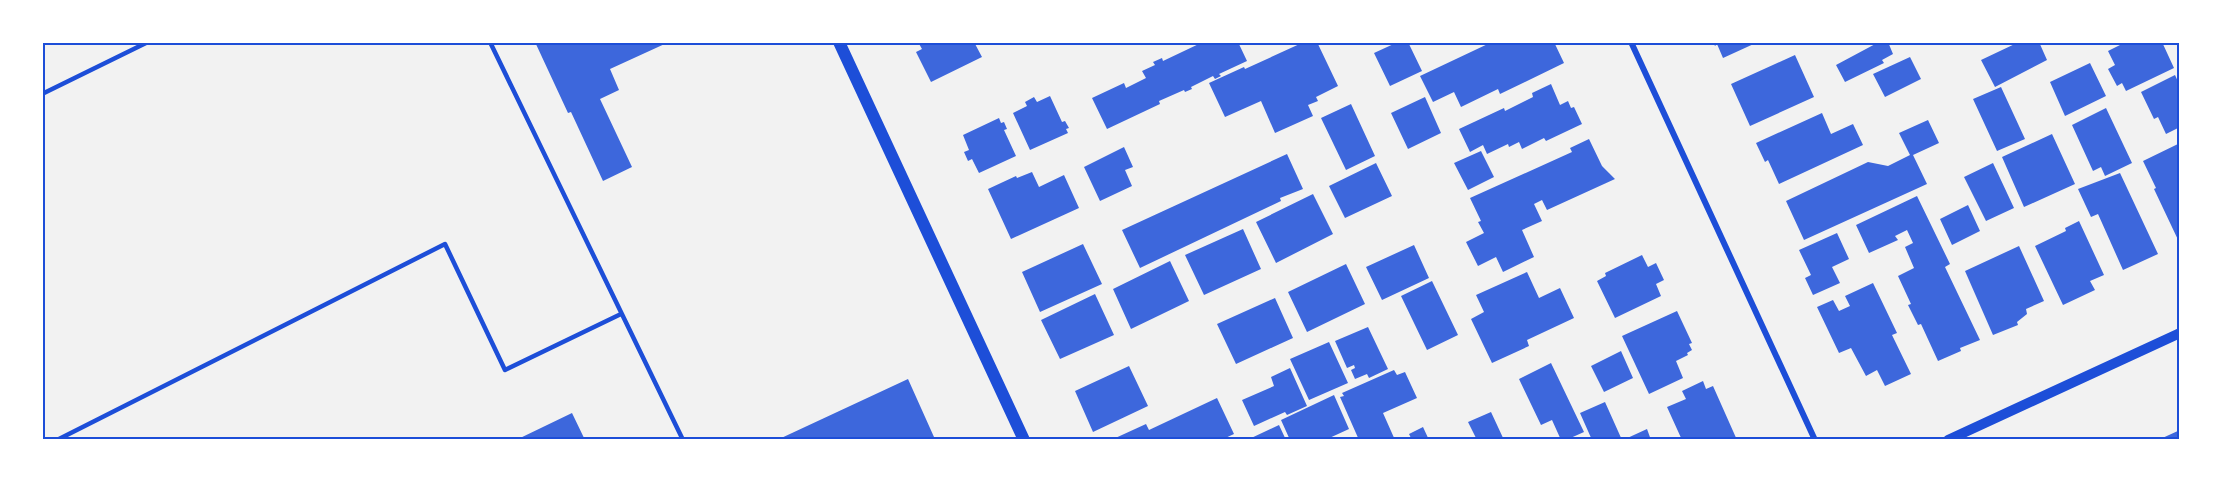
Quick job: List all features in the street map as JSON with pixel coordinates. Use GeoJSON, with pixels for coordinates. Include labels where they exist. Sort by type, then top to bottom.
{"type":"FeatureCollection","features":[{"type":"Feature","properties":{"kind":"main road"},"geometry":{"type":"LineString","coordinates":[[839,42],[1024,440]]}},
{"type":"Feature","properties":{"kind":"street"},"geometry":{"type":"LineString","coordinates":[[1631,42],[1815,440]]}},
{"type":"Feature","properties":{"kind":"street"},"geometry":{"type":"LineString","coordinates":[[1948,440],[2180,333]]}},
{"type":"Feature","properties":{"kind":"lane"},"geometry":{"type":"LineString","coordinates":[[42,94],[148,42]]}},
{"type":"Feature","properties":{"kind":"lane"},"geometry":{"type":"LineString","coordinates":[[490,42],[682,440]]}},
{"type":"Feature","properties":{"kind":"lane"},"geometry":{"type":"LineString","coordinates":[[57,440],[446,244],[505,370],[621,314]]}},
{"type":"Feature","properties":{"kind":"building"},"geometry":{"type":"Polygon","coordinates":[[[535,42],[669,42],[610,69],[619,90],[600,99],[632,167],[603,181],[535,42]]]}},
{"type":"Feature","properties":{"kind":"building"},"geometry":{"type":"Polygon","coordinates":[[[918,42],[974,42],[982,57],[931,82],[916,52],[922,49],[918,42]]]}},
{"type":"Feature","properties":{"kind":"building"},"geometry":{"type":"Polygon","coordinates":[[[1203,42],[1238,42],[1247,61],[1219,74],[1221,76],[1215,79],[1213,76],[1191,87],[1192,89],[1159,101],[1160,104],[1107,129],[1092,98],[1124,83],[1126,88],[1146,78],[1142,71],[1155,65],[1153,62],[1162,58],[1163,61],[1203,42]]]}},
{"type":"Feature","properties":{"kind":"building"},"geometry":{"type":"Polygon","coordinates":[[[1304,42],[1317,42],[1338,86],[1316,97],[1318,101],[1308,105],[1313,116],[1275,133],[1261,101],[1225,117],[1209,83],[1304,42]]]}},
{"type":"Feature","properties":{"kind":"building"},"geometry":{"type":"Polygon","coordinates":[[[1398,42],[1408,42],[1422,71],[1390,86],[1374,53],[1398,42]]]}},
{"type":"Feature","properties":{"kind":"building"},"geometry":{"type":"Polygon","coordinates":[[[1492,42],[1554,42],[1564,63],[1500,94],[1498,89],[1461,107],[1454,92],[1433,102],[1420,76],[1492,42]]]}},
{"type":"Feature","properties":{"kind":"building"},"geometry":{"type":"Polygon","coordinates":[[[1713,42],[1758,42],[1723,58],[1717,44],[1715,46],[1713,42]]]}},
{"type":"Feature","properties":{"kind":"building"},"geometry":{"type":"Polygon","coordinates":[[[1879,42],[1888,42],[1893,54],[1882,60],[1884,63],[1845,82],[1836,65],[1879,42]]]}},
{"type":"Feature","properties":{"kind":"building"},"geometry":{"type":"Polygon","coordinates":[[[2019,42],[2039,42],[2047,60],[1995,87],[1981,60],[2019,42]]]}},
{"type":"Feature","properties":{"kind":"building"},"geometry":{"type":"Polygon","coordinates":[[[2126,42],[2162,42],[2174,68],[2126,91],[2122,83],[2117,86],[2108,69],[2115,65],[2108,51],[2126,42]]]}},
{"type":"Feature","properties":{"kind":"building"},"geometry":{"type":"Polygon","coordinates":[[[1795,55],[1814,97],[1750,126],[1731,84],[1795,55]]]}},
{"type":"Feature","properties":{"kind":"building"},"geometry":{"type":"Polygon","coordinates":[[[1910,57],[1921,79],[1885,97],[1873,74],[1910,57]]]}},
{"type":"Feature","properties":{"kind":"building"},"geometry":{"type":"Polygon","coordinates":[[[2090,63],[2106,96],[2065,116],[2050,82],[2090,63]]]}},
{"type":"Feature","properties":{"kind":"building"},"geometry":{"type":"Polygon","coordinates":[[[2175,75],[2180,86],[2180,127],[2166,134],[2158,117],[2154,119],[2141,92],[2175,75]]]}},
{"type":"Feature","properties":{"kind":"building"},"geometry":{"type":"Polygon","coordinates":[[[1551,84],[1560,105],[1568,101],[1571,108],[1574,107],[1582,124],[1546,141],[1544,138],[1522,149],[1519,142],[1509,147],[1508,144],[1487,154],[1483,145],[1470,152],[1459,129],[1504,108],[1505,111],[1533,97],[1532,93],[1551,84]]]}},
{"type":"Feature","properties":{"kind":"building"},"geometry":{"type":"Polygon","coordinates":[[[2001,87],[2025,139],[1997,151],[1973,99],[2001,87]]]}},
{"type":"Feature","properties":{"kind":"building"},"geometry":{"type":"Polygon","coordinates":[[[1050,96],[1062,122],[1065,121],[1069,128],[1066,129],[1068,133],[1030,150],[1013,113],[1027,106],[1025,102],[1034,97],[1037,102],[1050,96]]]}},
{"type":"Feature","properties":{"kind":"building"},"geometry":{"type":"Polygon","coordinates":[[[1425,97],[1441,133],[1408,149],[1391,113],[1425,97]]]}},
{"type":"Feature","properties":{"kind":"building"},"geometry":{"type":"Polygon","coordinates":[[[1351,104],[1375,156],[1346,170],[1321,118],[1351,104]]]}},
{"type":"Feature","properties":{"kind":"building"},"geometry":{"type":"Polygon","coordinates":[[[2106,108],[2132,163],[2105,176],[2101,167],[2093,171],[2072,125],[2106,108]]]}},
{"type":"Feature","properties":{"kind":"building"},"geometry":{"type":"Polygon","coordinates":[[[1822,113],[1831,134],[1853,124],[1863,145],[1779,184],[1768,160],[1765,162],[1756,143],[1822,113]]]}},
{"type":"Feature","properties":{"kind":"building"},"geometry":{"type":"Polygon","coordinates":[[[999,118],[1001,123],[1004,122],[1007,129],[1004,130],[1016,156],[979,173],[972,159],[968,161],[964,152],[969,150],[963,135],[999,118]]]}},
{"type":"Feature","properties":{"kind":"building"},"geometry":{"type":"Polygon","coordinates":[[[1928,120],[1939,143],[1913,155],[1927,184],[1804,240],[1786,201],[1868,162],[1888,166],[1910,155],[1899,133],[1928,120]]]}},
{"type":"Feature","properties":{"kind":"building"},"geometry":{"type":"Polygon","coordinates":[[[2052,134],[2075,184],[2024,207],[2002,157],[2052,134]]]}},
{"type":"Feature","properties":{"kind":"building"},"geometry":{"type":"Polygon","coordinates":[[[1589,139],[1602,166],[1615,179],[1547,210],[1542,200],[1534,204],[1542,221],[1522,230],[1534,257],[1503,272],[1496,257],[1478,266],[1466,242],[1484,233],[1470,198],[1572,152],[1570,148],[1589,139]]]}},
{"type":"Feature","properties":{"kind":"building"},"geometry":{"type":"Polygon","coordinates":[[[2180,143],[2180,244],[2143,161],[2180,143]]]}},
{"type":"Feature","properties":{"kind":"building"},"geometry":{"type":"Polygon","coordinates":[[[1124,147],[1133,167],[1125,170],[1132,186],[1100,201],[1084,167],[1124,147]]]}},
{"type":"Feature","properties":{"kind":"building"},"geometry":{"type":"Polygon","coordinates":[[[1481,151],[1494,177],[1468,190],[1454,163],[1481,151]]]}},
{"type":"Feature","properties":{"kind":"building"},"geometry":{"type":"Polygon","coordinates":[[[1287,154],[1303,189],[1280,198],[1281,201],[1140,268],[1122,230],[1287,154]]]}},
{"type":"Feature","properties":{"kind":"building"},"geometry":{"type":"Polygon","coordinates":[[[1376,163],[1392,196],[1345,218],[1329,186],[1376,163]]]}},
{"type":"Feature","properties":{"kind":"building"},"geometry":{"type":"Polygon","coordinates":[[[1993,163],[2014,208],[1986,221],[1964,177],[1993,163]]]}},
{"type":"Feature","properties":{"kind":"building"},"geometry":{"type":"Polygon","coordinates":[[[1032,172],[1039,187],[1064,175],[1079,208],[1011,239],[988,189],[1016,176],[1017,178],[1032,172]]]}},
{"type":"Feature","properties":{"kind":"building"},"geometry":{"type":"Polygon","coordinates":[[[2120,173],[2158,254],[2123,270],[2098,214],[2091,217],[2078,189],[2120,173]]]}},
{"type":"Feature","properties":{"kind":"building"},"geometry":{"type":"Polygon","coordinates":[[[1313,194],[1333,234],[1276,263],[1256,222],[1313,194]]]}},
{"type":"Feature","properties":{"kind":"building"},"geometry":{"type":"Polygon","coordinates":[[[1917,196],[1950,264],[1945,267],[1980,340],[1938,361],[1921,324],[1918,325],[1908,305],[1911,304],[1898,276],[1914,268],[1905,247],[1913,243],[1907,230],[1895,236],[1898,240],[1869,253],[1856,225],[1917,196]]]}},
{"type":"Feature","properties":{"kind":"building"},"geometry":{"type":"Polygon","coordinates":[[[1968,205],[1980,231],[1952,245],[1940,219],[1968,205]]]}},
{"type":"Feature","properties":{"kind":"building"},"geometry":{"type":"Polygon","coordinates":[[[2079,221],[2104,275],[2090,281],[2095,290],[2063,305],[2035,246],[2066,231],[2065,228],[2079,221]]]}},
{"type":"Feature","properties":{"kind":"building"},"geometry":{"type":"Polygon","coordinates":[[[1243,229],[1261,269],[1204,295],[1185,255],[1243,229]]]}},
{"type":"Feature","properties":{"kind":"building"},"geometry":{"type":"Polygon","coordinates":[[[1837,233],[1849,259],[1832,267],[1840,283],[1813,295],[1805,278],[1811,275],[1799,250],[1837,233]]]}},
{"type":"Feature","properties":{"kind":"building"},"geometry":{"type":"Polygon","coordinates":[[[1083,244],[1102,284],[1040,312],[1022,272],[1083,244]]]}},
{"type":"Feature","properties":{"kind":"building"},"geometry":{"type":"Polygon","coordinates":[[[1414,245],[1429,278],[1382,300],[1366,267],[1414,245]]]}},
{"type":"Feature","properties":{"kind":"building"},"geometry":{"type":"Polygon","coordinates":[[[2019,246],[2044,301],[2026,309],[2027,314],[2017,322],[2018,325],[1993,335],[1965,271],[2019,246]]]}},
{"type":"Feature","properties":{"kind":"building"},"geometry":{"type":"Polygon","coordinates":[[[1642,255],[1648,267],[1656,263],[1664,280],[1656,284],[1661,296],[1615,318],[1597,281],[1606,276],[1605,273],[1642,255]]]}},
{"type":"Feature","properties":{"kind":"building"},"geometry":{"type":"Polygon","coordinates":[[[1170,261],[1189,301],[1131,329],[1113,289],[1170,261]]]}},
{"type":"Feature","properties":{"kind":"building"},"geometry":{"type":"Polygon","coordinates":[[[1346,264],[1365,304],[1307,332],[1288,292],[1346,264]]]}},
{"type":"Feature","properties":{"kind":"building"},"geometry":{"type":"Polygon","coordinates":[[[1527,272],[1539,298],[1560,288],[1574,318],[1527,340],[1529,346],[1492,363],[1471,319],[1484,312],[1476,295],[1527,272]]]}},
{"type":"Feature","properties":{"kind":"building"},"geometry":{"type":"Polygon","coordinates":[[[1432,281],[1458,335],[1427,350],[1401,296],[1432,281]]]}},
{"type":"Feature","properties":{"kind":"building"},"geometry":{"type":"Polygon","coordinates":[[[1873,283],[1897,333],[1892,335],[1911,374],[1885,386],[1877,370],[1866,376],[1851,348],[1839,353],[1817,307],[1833,300],[1839,311],[1850,306],[1845,296],[1873,283]]]}},
{"type":"Feature","properties":{"kind":"building"},"geometry":{"type":"Polygon","coordinates":[[[1095,294],[1114,335],[1060,359],[1041,320],[1095,294]]]}},
{"type":"Feature","properties":{"kind":"building"},"geometry":{"type":"Polygon","coordinates":[[[1275,298],[1293,338],[1236,364],[1217,324],[1275,298]]]}},
{"type":"Feature","properties":{"kind":"building"},"geometry":{"type":"Polygon","coordinates":[[[1677,311],[1692,343],[1689,344],[1692,350],[1687,353],[1688,355],[1676,361],[1683,378],[1649,394],[1622,336],[1677,311]]]}},
{"type":"Feature","properties":{"kind":"building"},"geometry":{"type":"Polygon","coordinates":[[[1368,327],[1388,369],[1369,378],[1367,374],[1355,379],[1351,370],[1355,368],[1354,365],[1347,368],[1335,341],[1368,327]]]}},
{"type":"Feature","properties":{"kind":"building"},"geometry":{"type":"Polygon","coordinates":[[[1329,342],[1348,383],[1309,400],[1290,359],[1329,342]]]}},
{"type":"Feature","properties":{"kind":"building"},"geometry":{"type":"Polygon","coordinates":[[[1621,351],[1633,378],[1604,392],[1591,366],[1621,351]]]}},
{"type":"Feature","properties":{"kind":"building"},"geometry":{"type":"Polygon","coordinates":[[[1551,363],[1584,432],[1566,440],[1561,440],[1552,420],[1541,425],[1519,379],[1551,363]]]}},
{"type":"Feature","properties":{"kind":"building"},"geometry":{"type":"Polygon","coordinates":[[[1129,366],[1148,406],[1093,432],[1075,391],[1129,366]]]}},
{"type":"Feature","properties":{"kind":"building"},"geometry":{"type":"Polygon","coordinates":[[[1290,368],[1307,406],[1287,415],[1285,412],[1254,426],[1242,400],[1274,386],[1271,377],[1290,368]]]}},
{"type":"Feature","properties":{"kind":"building"},"geometry":{"type":"Polygon","coordinates":[[[1394,370],[1397,375],[1405,372],[1417,398],[1383,413],[1395,440],[1359,440],[1340,397],[1344,396],[1342,393],[1394,370]]]}},
{"type":"Feature","properties":{"kind":"building"},"geometry":{"type":"Polygon","coordinates":[[[908,379],[934,437],[927,440],[777,440],[908,379]]]}},
{"type":"Feature","properties":{"kind":"building"},"geometry":{"type":"Polygon","coordinates":[[[1703,381],[1706,389],[1713,386],[1737,440],[1682,440],[1667,407],[1686,399],[1682,391],[1703,381]]]}},
{"type":"Feature","properties":{"kind":"building"},"geometry":{"type":"Polygon","coordinates":[[[1334,395],[1349,429],[1325,440],[1290,440],[1281,420],[1334,395]]]}},
{"type":"Feature","properties":{"kind":"building"},"geometry":{"type":"Polygon","coordinates":[[[1217,398],[1234,434],[1221,440],[1111,440],[1146,424],[1149,430],[1217,398]]]}},
{"type":"Feature","properties":{"kind":"building"},"geometry":{"type":"Polygon","coordinates":[[[1605,402],[1622,440],[1592,440],[1580,413],[1605,402]]]}},
{"type":"Feature","properties":{"kind":"building"},"geometry":{"type":"Polygon","coordinates":[[[1491,412],[1504,440],[1477,440],[1468,422],[1491,412]]]}},
{"type":"Feature","properties":{"kind":"building"},"geometry":{"type":"Polygon","coordinates":[[[572,413],[585,440],[516,440],[572,413]]]}},
{"type":"Feature","properties":{"kind":"building"},"geometry":{"type":"Polygon","coordinates":[[[1279,425],[1286,440],[1247,440],[1279,425]]]}},
{"type":"Feature","properties":{"kind":"building"},"geometry":{"type":"Polygon","coordinates":[[[1423,427],[1429,440],[1412,440],[1409,434],[1423,427]]]}},
{"type":"Feature","properties":{"kind":"building"},"geometry":{"type":"Polygon","coordinates":[[[1647,429],[1651,440],[1623,440],[1647,429]]]}},
{"type":"Feature","properties":{"kind":"building"},"geometry":{"type":"Polygon","coordinates":[[[2180,430],[2180,440],[2158,440],[2180,430]]]}}]}
